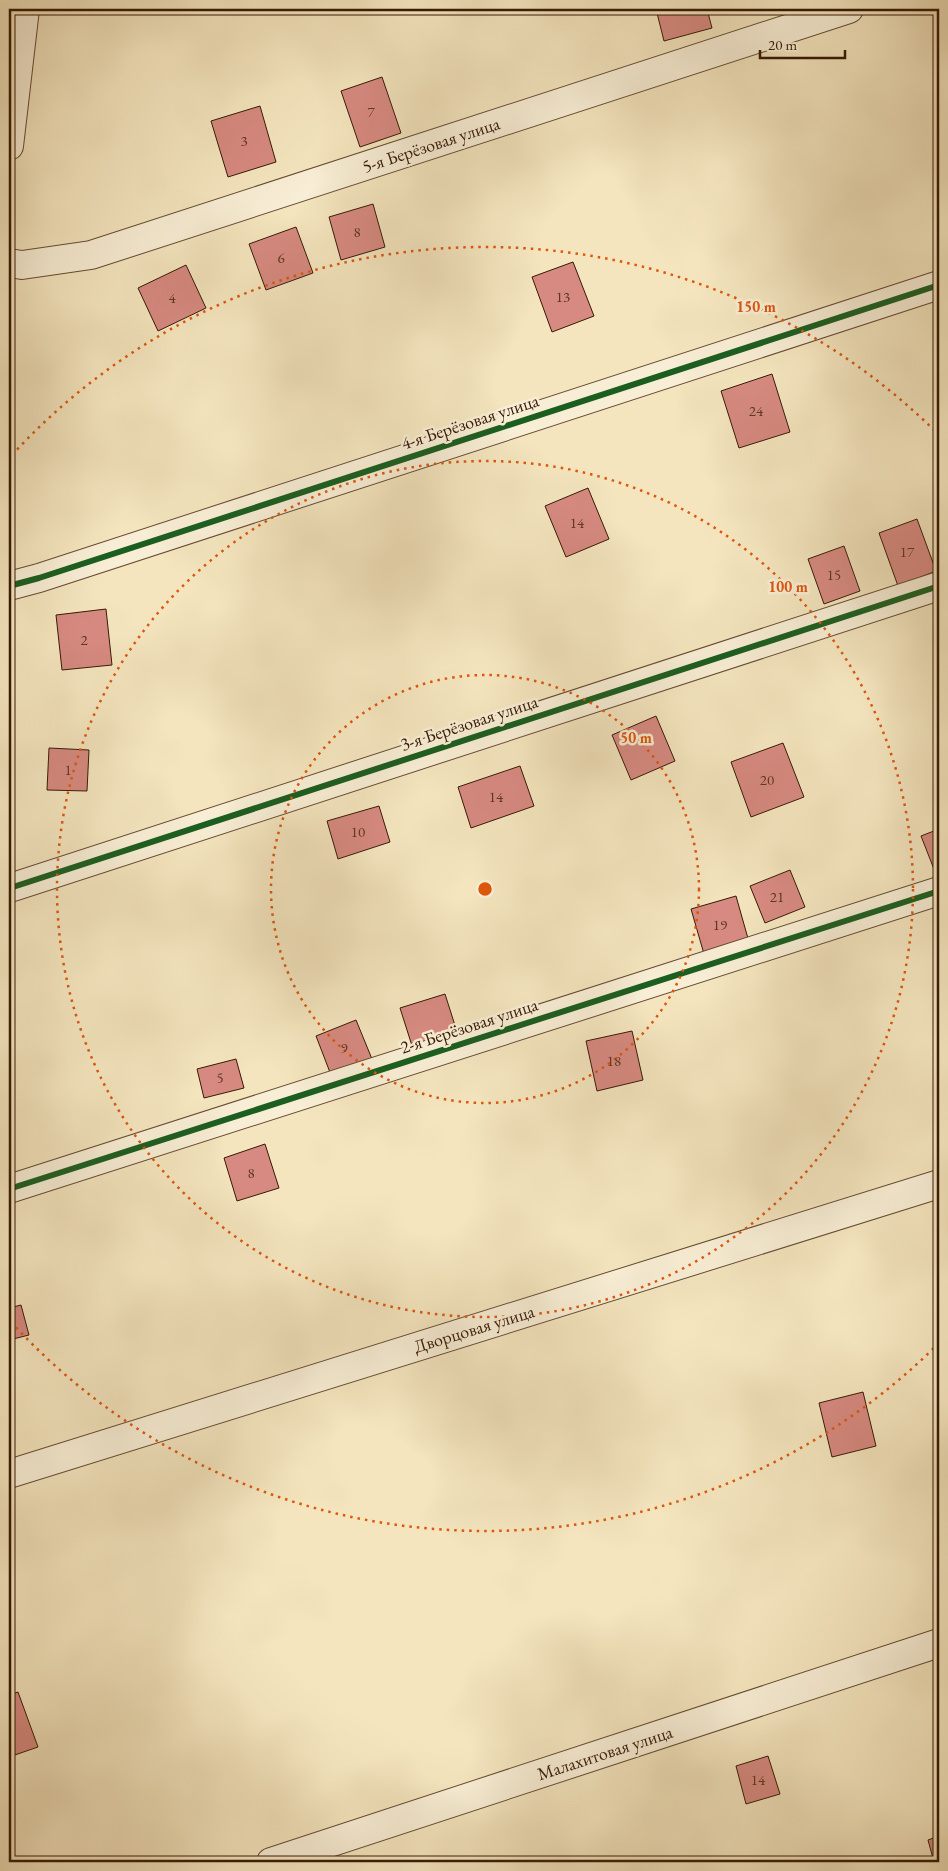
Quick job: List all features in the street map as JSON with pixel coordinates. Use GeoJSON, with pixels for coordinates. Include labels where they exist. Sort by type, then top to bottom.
{"type":"FeatureCollection","features":[{"type":"Feature","properties":{"kind":"street"},"geometry":{"type":"LineString","coordinates":[[9,146],[10,118],[24,9]]}},
{"type":"Feature","properties":{"kind":"street","name":"5-я Берёзовая улица"},"geometry":{"type":"LineString","coordinates":[[9,263],[22,265],[91,256],[849,9]]}},
{"type":"Feature","properties":{"kind":"street","name":"4-я Берёзовая улица"},"geometry":{"type":"LineString","coordinates":[[9,586],[48,575],[939,285]]}},
{"type":"Feature","properties":{"kind":"street","name":"3-я Берёзовая улица"},"geometry":{"type":"LineString","coordinates":[[9,886],[23,884],[939,586]]}},
{"type":"Feature","properties":{"kind":"street","name":"2-я Берёзовая улица"},"geometry":{"type":"LineString","coordinates":[[9,1189],[939,891]]}},
{"type":"Feature","properties":{"kind":"street","name":"Дворцовая улица"},"geometry":{"type":"LineString","coordinates":[[9,1474],[939,1184]]}},
{"type":"Feature","properties":{"kind":"street","name":"Малахитовая улица"},"geometry":{"type":"LineString","coordinates":[[271,1862],[939,1643]]}},
{"type":"Feature","properties":{"kind":"building"},"geometry":{"type":"Polygon","coordinates":[[[656,9],[707,9],[712,28],[664,41],[656,9]]]}},
{"type":"Feature","properties":{"kind":"building"},"geometry":{"type":"Polygon","coordinates":[[[382,77],[401,133],[360,147],[341,91],[382,77]]]}},
{"type":"Feature","properties":{"kind":"building"},"geometry":{"type":"Polygon","coordinates":[[[260,106],[276,162],[228,177],[211,121],[260,106]]]}},
{"type":"Feature","properties":{"kind":"building"},"geometry":{"type":"Polygon","coordinates":[[[373,204],[385,247],[341,260],[329,217],[373,204]]]}},
{"type":"Feature","properties":{"kind":"building"},"geometry":{"type":"Polygon","coordinates":[[[296,227],[313,273],[266,290],[249,244],[296,227]]]}},
{"type":"Feature","properties":{"kind":"building"},"geometry":{"type":"Polygon","coordinates":[[[573,262],[594,316],[552,332],[532,277],[573,262]]]}},
{"type":"Feature","properties":{"kind":"building"},"geometry":{"type":"Polygon","coordinates":[[[186,265],[206,308],[158,331],[138,288],[186,265]]]}},
{"type":"Feature","properties":{"kind":"building"},"geometry":{"type":"Polygon","coordinates":[[[772,374],[790,432],[739,448],[721,391],[772,374]]]}},
{"type":"Feature","properties":{"kind":"building"},"geometry":{"type":"Polygon","coordinates":[[[588,488],[609,539],[566,557],[545,506],[588,488]]]}},
{"type":"Feature","properties":{"kind":"building"},"geometry":{"type":"Polygon","coordinates":[[[917,519],[936,571],[898,586],[879,533],[917,519]]]}},
{"type":"Feature","properties":{"kind":"building"},"geometry":{"type":"Polygon","coordinates":[[[844,546],[860,591],[824,604],[808,559],[844,546]]]}},
{"type":"Feature","properties":{"kind":"building"},"geometry":{"type":"Polygon","coordinates":[[[106,609],[112,665],[62,670],[56,615],[106,609]]]}},
{"type":"Feature","properties":{"kind":"building"},"geometry":{"type":"Polygon","coordinates":[[[656,716],[675,761],[631,780],[612,735],[656,716]]]}},
{"type":"Feature","properties":{"kind":"building"},"geometry":{"type":"Polygon","coordinates":[[[783,743],[804,797],[751,817],[731,762],[783,743]]]}},
{"type":"Feature","properties":{"kind":"building"},"geometry":{"type":"Polygon","coordinates":[[[49,748],[89,750],[87,791],[47,790],[49,748]]]}},
{"type":"Feature","properties":{"kind":"building"},"geometry":{"type":"Polygon","coordinates":[[[520,766],[534,806],[471,828],[458,787],[520,766]]]}},
{"type":"Feature","properties":{"kind":"building"},"geometry":{"type":"Polygon","coordinates":[[[379,806],[390,842],[338,859],[327,821],[379,806]]]}},
{"type":"Feature","properties":{"kind":"building"},"geometry":{"type":"Polygon","coordinates":[[[939,829],[939,882],[921,836],[939,829]]]}},
{"type":"Feature","properties":{"kind":"building"},"geometry":{"type":"Polygon","coordinates":[[[790,870],[805,907],[765,923],[750,886],[790,870]]]}},
{"type":"Feature","properties":{"kind":"building"},"geometry":{"type":"Polygon","coordinates":[[[736,896],[749,942],[704,954],[691,909],[736,896]]]}},
{"type":"Feature","properties":{"kind":"building"},"geometry":{"type":"Polygon","coordinates":[[[445,994],[459,1038],[414,1052],[400,1008],[445,994]]]}},
{"type":"Feature","properties":{"kind":"building"},"geometry":{"type":"Polygon","coordinates":[[[356,1020],[372,1059],[331,1075],[316,1036],[356,1020]]]}},
{"type":"Feature","properties":{"kind":"building"},"geometry":{"type":"Polygon","coordinates":[[[632,1031],[643,1080],[597,1091],[586,1041],[632,1031]]]}},
{"type":"Feature","properties":{"kind":"building"},"geometry":{"type":"Polygon","coordinates":[[[236,1059],[244,1088],[204,1098],[197,1069],[236,1059]]]}},
{"type":"Feature","properties":{"kind":"building"},"geometry":{"type":"Polygon","coordinates":[[[265,1144],[279,1188],[237,1201],[224,1158],[265,1144]]]}},
{"type":"Feature","properties":{"kind":"building"},"geometry":{"type":"Polygon","coordinates":[[[21,1305],[29,1335],[9,1340],[9,1308],[21,1305]]]}},
{"type":"Feature","properties":{"kind":"building"},"geometry":{"type":"Polygon","coordinates":[[[863,1392],[876,1446],[832,1457],[819,1403],[863,1392]]]}},
{"type":"Feature","properties":{"kind":"building"},"geometry":{"type":"Polygon","coordinates":[[[18,1692],[38,1747],[9,1757],[9,1695],[18,1692]]]}},
{"type":"Feature","properties":{"kind":"building"},"geometry":{"type":"Polygon","coordinates":[[[768,1756],[780,1794],[746,1804],[736,1766],[768,1756]]]}},
{"type":"Feature","properties":{"kind":"building"},"geometry":{"type":"Polygon","coordinates":[[[939,1836],[939,1862],[934,1862],[928,1840],[939,1836]]]}},
{"type":"Feature","properties":{"kind":"cycle path"},"geometry":{"type":"LineString","coordinates":[[9,586],[39,578],[939,285]]}},
{"type":"Feature","properties":{"kind":"cycle path"},"geometry":{"type":"LineString","coordinates":[[9,886],[13,887],[939,586]]}},
{"type":"Feature","properties":{"kind":"cycle path"},"geometry":{"type":"LineString","coordinates":[[9,1189],[939,891]]}}]}
